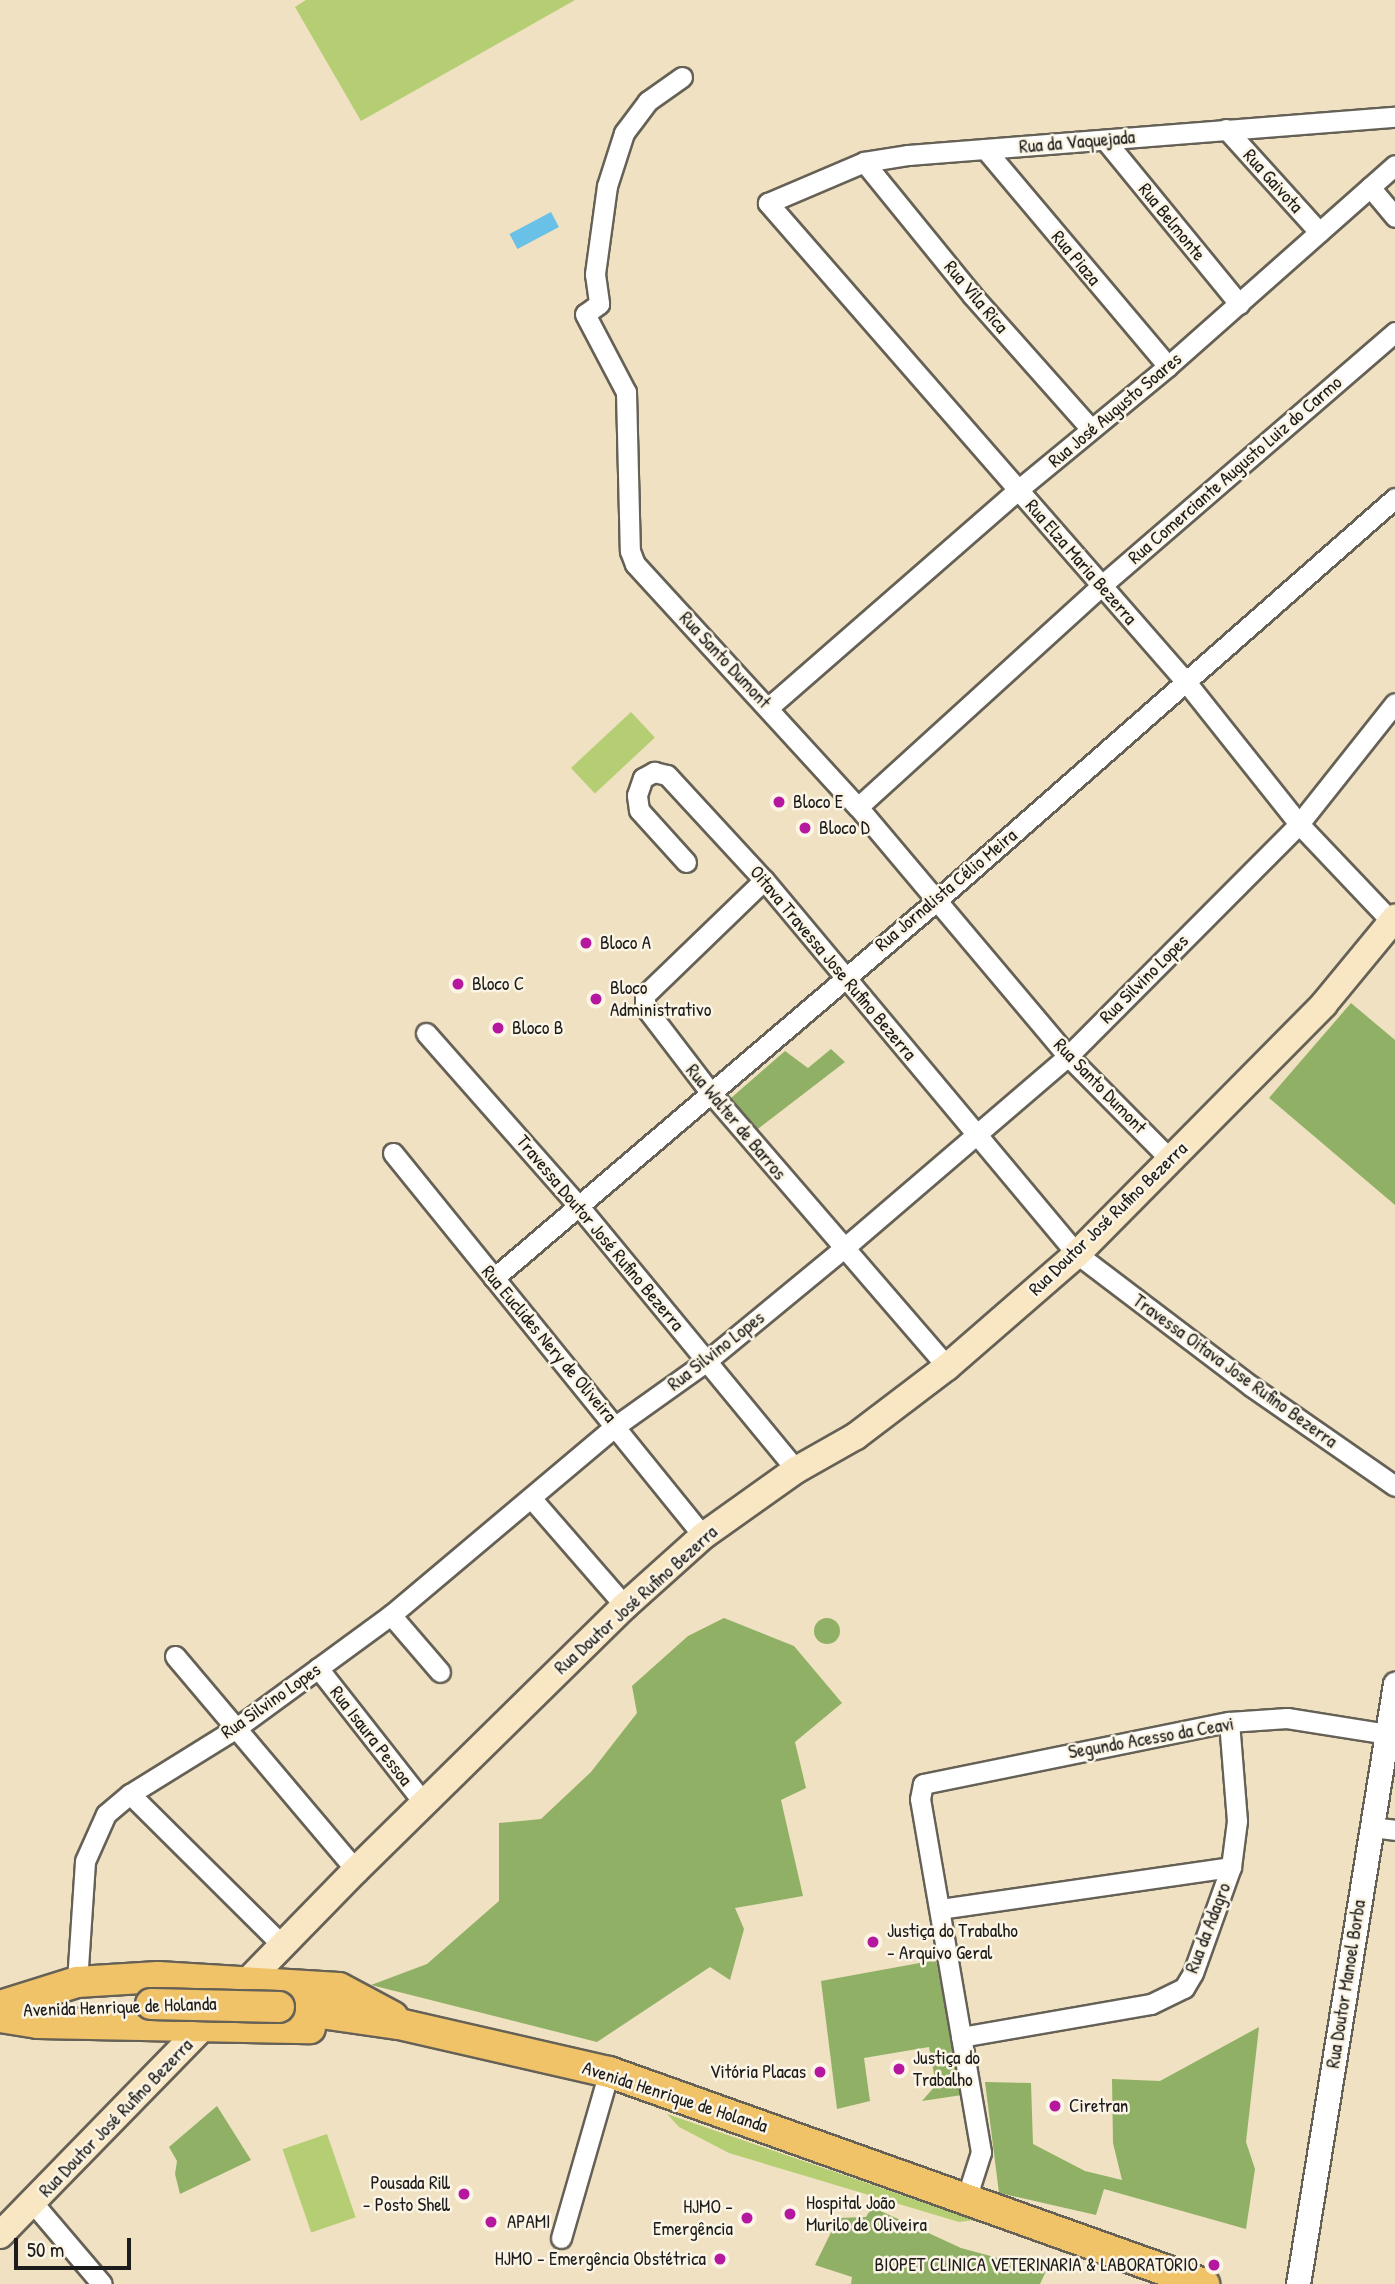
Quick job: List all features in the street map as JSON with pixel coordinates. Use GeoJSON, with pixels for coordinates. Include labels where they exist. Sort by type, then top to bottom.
{"type":"FeatureCollection","features":[{"type":"Feature","properties":{"kind":"main road","name":"Rua Doutor José Rufino Bezerra"},"geometry":{"type":"LineString","coordinates":[[0,2235],[356,1870],[625,1606],[703,1536],[796,1470],[856,1436],[947,1367],[1077,1254],[1324,1004],[1394,920]]}},
{"type":"Feature","properties":{"kind":"main road"},"geometry":{"type":"LineString","coordinates":[[0,2006],[77,1982],[113,1977],[248,1980],[339,1989],[378,2006],[399,2024]]}},
{"type":"Feature","properties":{"kind":"main road","name":"Avenida Henrique de Holanda"},"geometry":{"type":"LineString","coordinates":[[0,2014],[151,2004],[279,2007],[399,2024],[609,2072],[967,2196],[1204,2284]]}},
{"type":"Feature","properties":{"kind":"main road"},"geometry":{"type":"LineString","coordinates":[[0,2014],[38,2023],[208,2024],[434,2032]]}},
{"type":"Feature","properties":{"kind":"street","name":"Rua Santo Dumont"},"geometry":{"type":"LineString","coordinates":[[682,77],[648,101],[624,133],[607,186],[596,274],[599,304],[585,314],[626,392],[630,551],[635,564],[858,807],[1068,1056],[1170,1158]]}},
{"type":"Feature","properties":{"kind":"street","name":"Rua da Vaquejada"},"geometry":{"type":"LineString","coordinates":[[768,203],[864,162],[985,149],[1395,117]]}},
{"type":"Feature","properties":{"kind":"street","name":"Rua Gaivota"},"geometry":{"type":"LineString","coordinates":[[1226,130],[1319,232]]}},
{"type":"Feature","properties":{"kind":"street","name":"Rua Belmonte"},"geometry":{"type":"LineString","coordinates":[[1105,140],[1239,304]]}},
{"type":"Feature","properties":{"kind":"street","name":"Rua Piaza"},"geometry":{"type":"LineString","coordinates":[[985,149],[1168,366]]}},
{"type":"Feature","properties":{"kind":"street","name":"Rua Vila Rica"},"geometry":{"type":"LineString","coordinates":[[864,162],[972,295],[1091,429]]}},
{"type":"Feature","properties":{"kind":"street","name":"Rua José Augusto Soares"},"geometry":{"type":"LineString","coordinates":[[769,707],[1019,489],[1168,366],[1395,165]]}},
{"type":"Feature","properties":{"kind":"street"},"geometry":{"type":"LineString","coordinates":[[1370,187],[1395,217]]}},
{"type":"Feature","properties":{"kind":"street","name":"Rua Elza Maria Bezerra"},"geometry":{"type":"LineString","coordinates":[[768,203],[1186,682],[1298,824],[1394,920]]}},
{"type":"Feature","properties":{"kind":"street","name":"Rua Comerciante Augusto Luiz do Carmo"},"geometry":{"type":"LineString","coordinates":[[858,807],[1102,585],[1395,332]]}},
{"type":"Feature","properties":{"kind":"street","name":"Rua Jornalista Célio Meira"},"geometry":{"type":"LineString","coordinates":[[494,1278],[845,975],[936,901],[1395,498]]}},
{"type":"Feature","properties":{"kind":"street","name":"Rua Silvino Lopes"},"geometry":{"type":"LineString","coordinates":[[77,1982],[85,1861],[106,1814],[130,1794],[235,1729],[391,1615],[617,1425],[708,1360],[844,1248],[976,1132],[1068,1056],[1298,824],[1395,703]]}},
{"type":"Feature","properties":{"kind":"street","name":"Oitava Travessa Jose Rufino Bezerra"},"geometry":{"type":"LineString","coordinates":[[687,862],[639,810],[637,794],[643,778],[654,772],[667,775],[764,880],[1077,1254]]}},
{"type":"Feature","properties":{"kind":"street","name":"Rua Walter de Barros"},"geometry":{"type":"LineString","coordinates":[[764,880],[645,995],[649,1014],[710,1092],[947,1367]]}},
{"type":"Feature","properties":{"kind":"street","name":"Travessa Doutor José Rufino Bezerra"},"geometry":{"type":"LineString","coordinates":[[426,1032],[577,1204],[796,1470]]}},
{"type":"Feature","properties":{"kind":"street","name":"Rua Euclides Nery de Oliveira"},"geometry":{"type":"LineString","coordinates":[[393,1153],[617,1425],[703,1536]]}},
{"type":"Feature","properties":{"kind":"street","name":"Travessa Oitava Jose Rufino Bezerra"},"geometry":{"type":"LineString","coordinates":[[1077,1254],[1251,1386],[1395,1486]]}},
{"type":"Feature","properties":{"kind":"street"},"geometry":{"type":"LineString","coordinates":[[531,1498],[625,1606]]}},
{"type":"Feature","properties":{"kind":"street"},"geometry":{"type":"LineString","coordinates":[[391,1615],[440,1672]]}},
{"type":"Feature","properties":{"kind":"street"},"geometry":{"type":"LineString","coordinates":[[175,1656],[356,1870]]}},
{"type":"Feature","properties":{"kind":"street","name":"Rua Isaura Pessoa"},"geometry":{"type":"LineString","coordinates":[[318,1668],[424,1803]]}},
{"type":"Feature","properties":{"kind":"street","name":"Rua Doutor Manoel Borba"},"geometry":{"type":"LineString","coordinates":[[1298,2284],[1395,1684]]}},
{"type":"Feature","properties":{"kind":"street","name":"Segundo Acesso da Ceavi"},"geometry":{"type":"LineString","coordinates":[[940,1909],[921,1790],[929,1780],[1229,1722],[1287,1718],[1387,1734]]}},
{"type":"Feature","properties":{"kind":"street","name":"Rua da Adagro"},"geometry":{"type":"LineString","coordinates":[[961,2037],[1170,1998],[1184,1989],[1193,1973],[1231,1867],[1237,1821],[1229,1722]]}},
{"type":"Feature","properties":{"kind":"street"},"geometry":{"type":"LineString","coordinates":[[130,1794],[282,1945]]}},
{"type":"Feature","properties":{"kind":"street"},"geometry":{"type":"LineString","coordinates":[[1372,1827],[1395,1830]]}},
{"type":"Feature","properties":{"kind":"street"},"geometry":{"type":"LineString","coordinates":[[967,2196],[981,2152],[940,1909],[1231,1867]]}},
{"type":"Feature","properties":{"kind":"street"},"geometry":{"type":"LineString","coordinates":[[561,2238],[609,2072]]}},
{"type":"Feature","properties":{"kind":"street"},"geometry":{"type":"LineString","coordinates":[[33,2203],[102,2284]]}},
{"type":"Feature","properties":{"kind":"green space"},"geometry":{"type":"Polygon","coordinates":[[[306,0],[575,0],[361,121],[295,7],[306,0]]]}},
{"type":"Feature","properties":{"kind":"green space"},"geometry":{"type":"Polygon","coordinates":[[[631,712],[655,738],[595,794],[571,768],[631,712]]]}},
{"type":"Feature","properties":{"kind":"green space"},"geometry":{"type":"Polygon","coordinates":[[[1351,1003],[1395,1040],[1395,1205],[1269,1098],[1351,1003]]]}},
{"type":"Feature","properties":{"kind":"green space"},"geometry":{"type":"Polygon","coordinates":[[[831,1049],[845,1062],[754,1132],[731,1098],[785,1051],[808,1068],[831,1049]]]}},
{"type":"Feature","properties":{"kind":"green space"},"geometry":{"type":"Polygon","coordinates":[[[724,1618],[794,1646],[842,1703],[795,1742],[806,1788],[781,1800],[803,1896],[735,1908],[744,1929],[730,1980],[710,1967],[597,2042],[371,1985],[427,1964],[499,1901],[499,1823],[541,1819],[591,1772],[637,1713],[632,1686],[688,1636],[724,1618]]]}},
{"type":"Feature","properties":{"kind":"green space"},"geometry":{"type":"Polygon","coordinates":[[[827,1618],[836,1622],[840,1631],[836,1640],[827,1644],[818,1640],[814,1631],[818,1622],[827,1618]]]}},
{"type":"Feature","properties":{"kind":"green space"},"geometry":{"type":"Polygon","coordinates":[[[936,1960],[962,2095],[922,2101],[936,2085],[929,2047],[864,2058],[870,2101],[837,2109],[821,1981],[936,1960]]]}},
{"type":"Feature","properties":{"kind":"green space"},"geometry":{"type":"Polygon","coordinates":[[[1259,2027],[1246,2142],[1255,2169],[1246,2229],[1104,2189],[1096,2215],[999,2193],[985,2082],[1031,2083],[1033,2144],[1085,2171],[1122,2180],[1113,2143],[1112,2079],[1160,2081],[1259,2027]]]}},
{"type":"Feature","properties":{"kind":"green space"},"geometry":{"type":"Polygon","coordinates":[[[217,2106],[251,2160],[180,2194],[175,2174],[177,2161],[169,2147],[217,2106]]]}},
{"type":"Feature","properties":{"kind":"green space"},"geometry":{"type":"Polygon","coordinates":[[[667,2114],[974,2220],[959,2222],[729,2153],[679,2127],[667,2114]]]}},
{"type":"Feature","properties":{"kind":"green space"},"geometry":{"type":"Polygon","coordinates":[[[327,2134],[356,2217],[311,2233],[283,2149],[327,2134]]]}},
{"type":"Feature","properties":{"kind":"green space"},"geometry":{"type":"Polygon","coordinates":[[[872,2207],[961,2248],[1046,2271],[1040,2284],[851,2284],[852,2277],[815,2265],[838,2218],[866,2217],[872,2207]]]}},
{"type":"Feature","properties":{"kind":"water"},"geometry":{"type":"Polygon","coordinates":[[[551,212],[559,227],[517,249],[510,234],[551,212]]]}},
{"type":"Feature","properties":{"kind":"place","name":"Bloco E"},"geometry":{"type":"Point","coordinates":[779,802]}},
{"type":"Feature","properties":{"kind":"place","name":"Bloco D"},"geometry":{"type":"Point","coordinates":[805,828]}},
{"type":"Feature","properties":{"kind":"place","name":"Bloco A"},"geometry":{"type":"Point","coordinates":[586,943]}},
{"type":"Feature","properties":{"kind":"place","name":"Bloco C"},"geometry":{"type":"Point","coordinates":[458,984]}},
{"type":"Feature","properties":{"kind":"place","name":"Bloco Administrativo"},"geometry":{"type":"Point","coordinates":[596,999]}},
{"type":"Feature","properties":{"kind":"place","name":"Bloco B"},"geometry":{"type":"Point","coordinates":[498,1028]}},
{"type":"Feature","properties":{"kind":"place","name":"Justiça do Trabalho - Arquivo Geral"},"geometry":{"type":"Point","coordinates":[873,1942]}},
{"type":"Feature","properties":{"kind":"place","name":"Justiça do Trabalho"},"geometry":{"type":"Point","coordinates":[899,2069]}},
{"type":"Feature","properties":{"kind":"place","name":"Vitória Placas"},"geometry":{"type":"Point","coordinates":[820,2072]}},
{"type":"Feature","properties":{"kind":"place","name":"Ciretran"},"geometry":{"type":"Point","coordinates":[1055,2106]}},
{"type":"Feature","properties":{"kind":"place","name":"Pousada Rill - Posto Shell"},"geometry":{"type":"Point","coordinates":[464,2194]}},
{"type":"Feature","properties":{"kind":"place","name":"Hospital João Murilo de Oliveira"},"geometry":{"type":"Point","coordinates":[790,2214]}},
{"type":"Feature","properties":{"kind":"place","name":"HJMO - Emergência"},"geometry":{"type":"Point","coordinates":[747,2218]}},
{"type":"Feature","properties":{"kind":"place","name":"APAMI"},"geometry":{"type":"Point","coordinates":[491,2222]}},
{"type":"Feature","properties":{"kind":"place","name":"HJMO - Emergência Obstétrica"},"geometry":{"type":"Point","coordinates":[720,2259]}},
{"type":"Feature","properties":{"kind":"place","name":"BIOPET CLINICA VETERINARIA & LABORATORIO"},"geometry":{"type":"Point","coordinates":[1214,2265]}}]}
